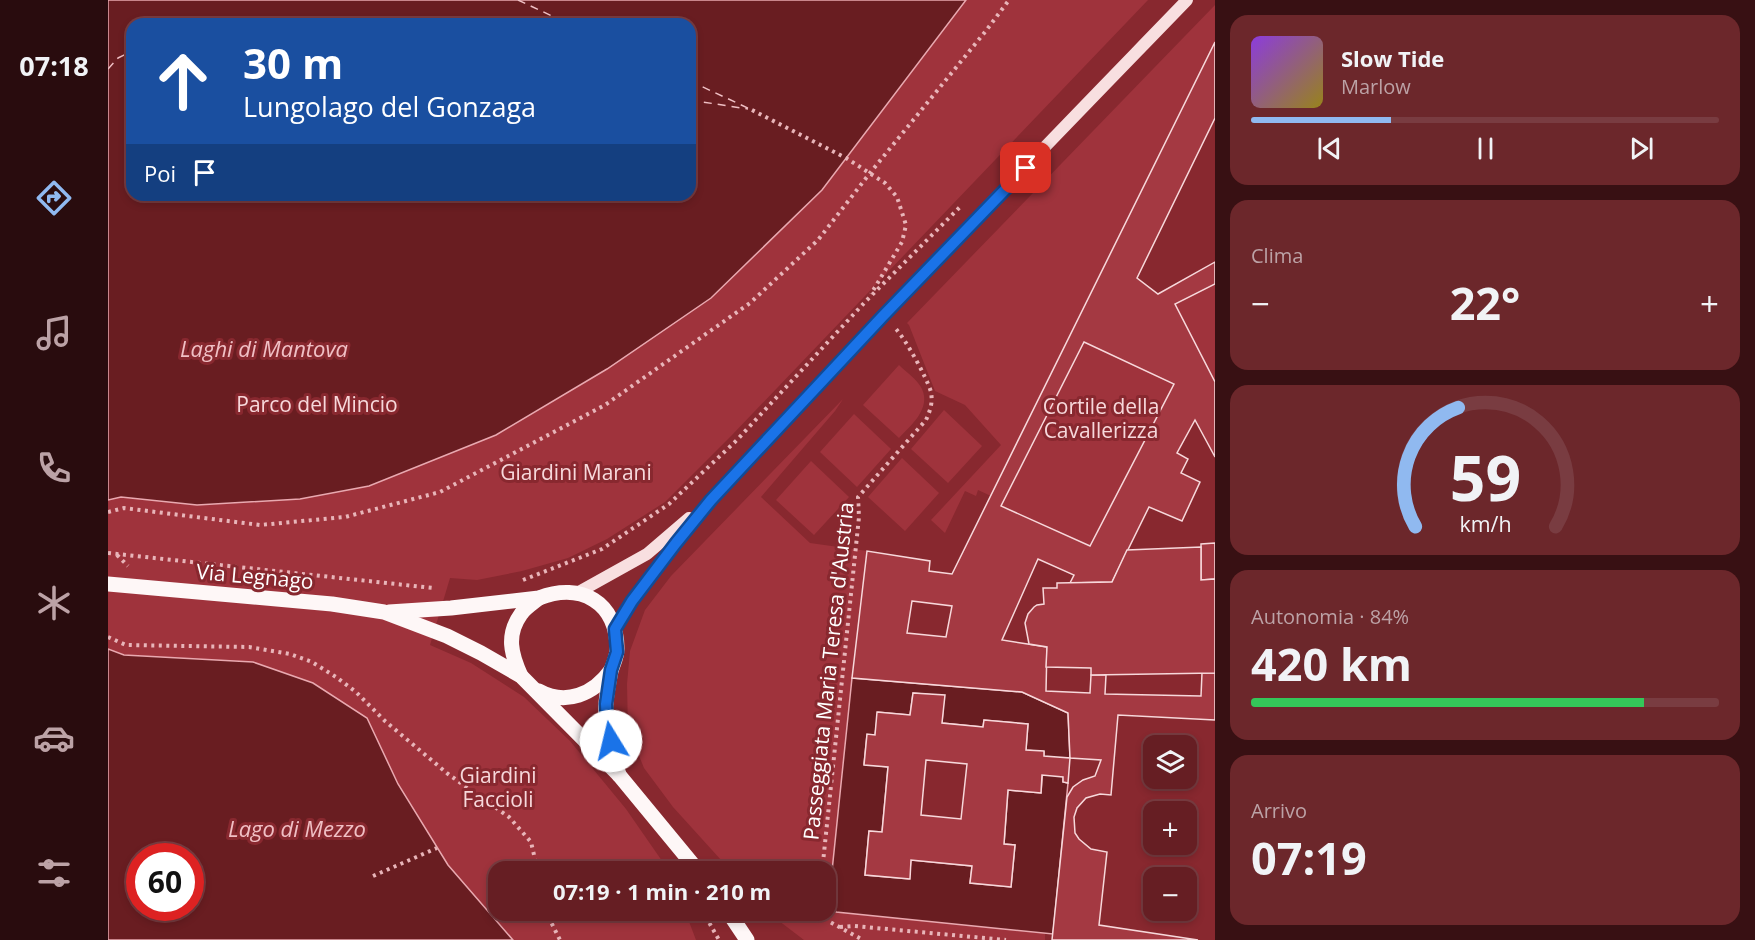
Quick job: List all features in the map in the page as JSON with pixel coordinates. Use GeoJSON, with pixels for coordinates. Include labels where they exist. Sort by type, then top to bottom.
{"type":"FeatureCollection","features":[{"type":"Feature","properties":{"kind":"main road"},"geometry":{"type":"LineString","coordinates":[[615,629],[632,601],[711,500],[883,316],[1187,0]]}},
{"type":"Feature","properties":{"kind":"main road"},"geometry":{"type":"LineString","coordinates":[[578,593],[647,554],[711,500]]}},
{"type":"Feature","properties":{"kind":"main road","name":"Via Legnago"},"geometry":{"type":"LineString","coordinates":[[114,585],[332,604],[384,612],[447,636],[481,653],[548,695],[568,698],[587,693],[603,681],[611,670]]}},
{"type":"Feature","properties":{"kind":"main road","name":"Via Legnago"},"geometry":{"type":"LineString","coordinates":[[384,612],[451,608],[538,598],[563,591],[578,593]]}},
{"type":"Feature","properties":{"kind":"main road"},"geometry":{"type":"LineString","coordinates":[[578,593],[595,601],[608,613],[615,629]]}},
{"type":"Feature","properties":{"kind":"main road","name":"Via Legnago"},"geometry":{"type":"LineString","coordinates":[[538,598],[522,613],[513,628],[511,640],[513,658],[526,681],[619,775],[690,861]]}},
{"type":"Feature","properties":{"kind":"main road","name":"Via Legnago"},"geometry":{"type":"LineString","coordinates":[[615,629],[617,652],[611,670],[606,704],[607,725],[619,775]]}},
{"type":"Feature","properties":{"kind":"main road"},"geometry":{"type":"LineString","coordinates":[[734,921],[747,940]]}},
{"type":"Feature","properties":{"kind":"path"},"geometry":{"type":"LineString","coordinates":[[108,512],[124,508],[260,525],[345,517],[440,492],[605,405],[750,303],[818,240],[1009,0]]}},
{"type":"Feature","properties":{"kind":"path"},"geometry":{"type":"LineString","coordinates":[[517,582],[602,549],[669,504],[737,440],[866,300],[902,243],[906,225],[897,197],[885,183],[846,158],[752,110]]}},
{"type":"Feature","properties":{"kind":"path","name":"Passeggiata Maria Teresa d'Austria"},"geometry":{"type":"LineString","coordinates":[[823,861],[859,517],[858,497],[926,420],[931,410],[931,392],[907,345],[896,329]]}},
{"type":"Feature","properties":{"kind":"path"},"geometry":{"type":"LineString","coordinates":[[109,554],[440,589]]}},
{"type":"Feature","properties":{"kind":"path"},"geometry":{"type":"LineString","coordinates":[[108,637],[126,645],[249,647],[290,654],[312,662],[356,692],[385,721],[448,774],[509,817],[531,842],[535,861]]}},
{"type":"Feature","properties":{"kind":"path"},"geometry":{"type":"LineString","coordinates":[[373,876],[438,848]]}},
{"type":"Feature","properties":{"kind":"path"},"geometry":{"type":"LineString","coordinates":[[551,921],[561,940]]}},
{"type":"Feature","properties":{"kind":"path"},"geometry":{"type":"LineString","coordinates":[[708,921],[719,940]]}},
{"type":"Feature","properties":{"kind":"path"},"geometry":{"type":"LineString","coordinates":[[830,921],[863,940]]}},
{"type":"Feature","properties":{"kind":"path"},"geometry":{"type":"LineString","coordinates":[[840,927],[854,926],[1006,940]]}},
{"type":"Feature","properties":{"kind":"green space","name":"Parco del Mincio"},"geometry":{"type":"Polygon","coordinates":[[[108,0],[1148,0],[732,435],[665,502],[607,539],[568,558],[522,571],[477,580],[450,578],[430,645],[471,663],[524,697],[570,741],[626,809],[662,861],[488,861],[488,921],[689,921],[696,940],[108,940],[108,0]]]}},
{"type":"Feature","properties":{"kind":"green space"},"geometry":{"type":"Polygon","coordinates":[[[1215,5],[1215,42],[991,496],[978,490],[976,496],[965,491],[945,533],[931,520],[1001,445],[965,405],[935,391],[907,323],[1215,5]]]}},
{"type":"Feature","properties":{"kind":"green space"},"geometry":{"type":"Polygon","coordinates":[[[1215,284],[1215,382],[1175,304],[1215,284]]]}},
{"type":"Feature","properties":{"kind":"green space","name":"Cortile della Cavallerizza"},"geometry":{"type":"Polygon","coordinates":[[[1084,342],[1174,384],[1090,546],[1001,506],[1084,342]]]}},
{"type":"Feature","properties":{"kind":"green space"},"geometry":{"type":"Polygon","coordinates":[[[899,365],[918,382],[924,396],[924,403],[914,422],[899,438],[863,405],[899,365]]]}},
{"type":"Feature","properties":{"kind":"green space"},"geometry":{"type":"Polygon","coordinates":[[[843,399],[761,497],[810,543],[867,551],[833,861],[722,861],[673,807],[644,768],[628,729],[627,684],[630,651],[645,610],[671,576],[843,399]]]}},
{"type":"Feature","properties":{"kind":"green space"},"geometry":{"type":"Polygon","coordinates":[[[944,410],[982,446],[948,483],[911,449],[944,410]]]}},
{"type":"Feature","properties":{"kind":"green space"},"geometry":{"type":"Polygon","coordinates":[[[854,414],[891,449],[857,487],[820,452],[854,414]]]}},
{"type":"Feature","properties":{"kind":"green space"},"geometry":{"type":"Polygon","coordinates":[[[902,458],[939,493],[905,531],[868,497],[902,458]]]}},
{"type":"Feature","properties":{"kind":"green space"},"geometry":{"type":"Polygon","coordinates":[[[811,461],[849,497],[814,535],[776,500],[811,461]]]}},
{"type":"Feature","properties":{"kind":"green space"},"geometry":{"type":"Polygon","coordinates":[[[836,901],[1045,933],[1045,940],[804,940],[779,921],[836,921],[836,901]]]}},
{"type":"Feature","properties":{"kind":"water","name":"Laghi di Mantova"},"geometry":{"type":"Polygon","coordinates":[[[108,0],[966,0],[822,190],[711,298],[607,369],[496,435],[369,486],[300,499],[197,505],[121,497],[108,500],[108,0]]]}},
{"type":"Feature","properties":{"kind":"water","name":"Lago di Mezzo"},"geometry":{"type":"Polygon","coordinates":[[[108,649],[124,655],[253,662],[313,683],[367,718],[398,784],[448,865],[488,911],[488,921],[497,921],[513,940],[108,940],[108,649]]]}},
{"type":"Feature","properties":{"kind":"water"},"geometry":{"type":"Polygon","coordinates":[[[852,678],[1022,692],[1068,713],[1070,758],[1065,758],[1063,782],[1068,783],[1053,934],[836,912],[836,861],[833,861],[852,678]],[[913,693],[910,715],[878,712],[875,735],[867,735],[864,764],[888,767],[882,832],[869,831],[865,875],[909,879],[911,860],[972,866],[970,883],[1011,887],[1015,845],[1004,844],[1008,790],[1041,793],[1044,752],[1026,750],[1028,724],[984,720],[983,727],[942,723],[944,696],[913,693]]]}},
{"type":"Feature","properties":{"kind":"building"},"geometry":{"type":"Polygon","coordinates":[[[1215,42],[1215,118],[1137,278],[1158,294],[1215,262],[1215,284],[1175,304],[1215,382],[1215,457],[1195,420],[1177,453],[1188,459],[1181,473],[1200,482],[1182,521],[1149,507],[1112,582],[1070,583],[1074,575],[1038,559],[1002,640],[1047,647],[1046,691],[1090,693],[1091,675],[1106,675],[1105,694],[1201,696],[1202,673],[1215,673],[1215,720],[1118,715],[1111,795],[1100,794],[1086,798],[1077,808],[1074,817],[1075,833],[1079,839],[1091,849],[1107,852],[1099,925],[1198,940],[1052,940],[1067,797],[1073,787],[1095,776],[1101,760],[1070,758],[1068,713],[1022,692],[852,678],[867,551],[930,561],[929,571],[952,574],[1215,42]],[[1084,342],[1001,506],[1090,546],[1174,384],[1084,342]],[[912,601],[907,633],[946,637],[952,606],[912,601]]]}},
{"type":"Feature","properties":{"kind":"building"},"geometry":{"type":"Polygon","coordinates":[[[1215,543],[1215,579],[1201,580],[1201,544],[1215,543]]]}},
{"type":"Feature","properties":{"kind":"building"},"geometry":{"type":"Polygon","coordinates":[[[1201,547],[1201,580],[1215,579],[1215,673],[1091,675],[1091,668],[1046,667],[1047,647],[1029,644],[1025,623],[1034,607],[1044,604],[1043,588],[1057,588],[1057,583],[1112,582],[1127,550],[1201,547]]]}},
{"type":"Feature","properties":{"kind":"building"},"geometry":{"type":"Polygon","coordinates":[[[913,693],[945,695],[942,723],[983,727],[984,720],[1028,724],[1026,750],[1044,751],[1044,756],[1070,758],[1068,783],[1063,782],[1063,777],[1042,775],[1041,793],[1008,790],[1004,844],[1015,845],[1011,887],[970,883],[972,866],[911,860],[910,879],[865,875],[869,831],[882,832],[888,767],[864,765],[867,734],[875,735],[877,712],[910,715],[913,693]],[[926,760],[921,815],[961,819],[967,764],[926,760]]]}},
{"type":"Feature","properties":{"kind":"ferry route"},"geometry":{"type":"LineString","coordinates":[[518,0],[556,18]]}},
{"type":"Feature","properties":{"kind":"ferry route"},"geometry":{"type":"LineString","coordinates":[[108,69],[118,58],[126,54]]}},
{"type":"Feature","properties":{"kind":"ferry route"},"geometry":{"type":"LineString","coordinates":[[696,84],[752,110]]}},
{"type":"Feature","properties":{"kind":"ferry route"},"geometry":{"type":"LineString","coordinates":[[696,101],[748,109]]}},
{"type":"Feature","properties":{"kind":"route"},"geometry":{"type":"LineString","coordinates":[[611,741],[607,725],[606,704],[611,670],[617,652],[615,629],[632,601],[711,500],[883,316],[1026,168]]}},
{"type":"Feature","properties":{"kind":"park label","name":"Giardini Marani"},"geometry":{"type":"Point","coordinates":[576,472]}},
{"type":"Feature","properties":{"kind":"park label","name":"Giardini Faccioli"},"geometry":{"type":"Point","coordinates":[498,787]}}]}
